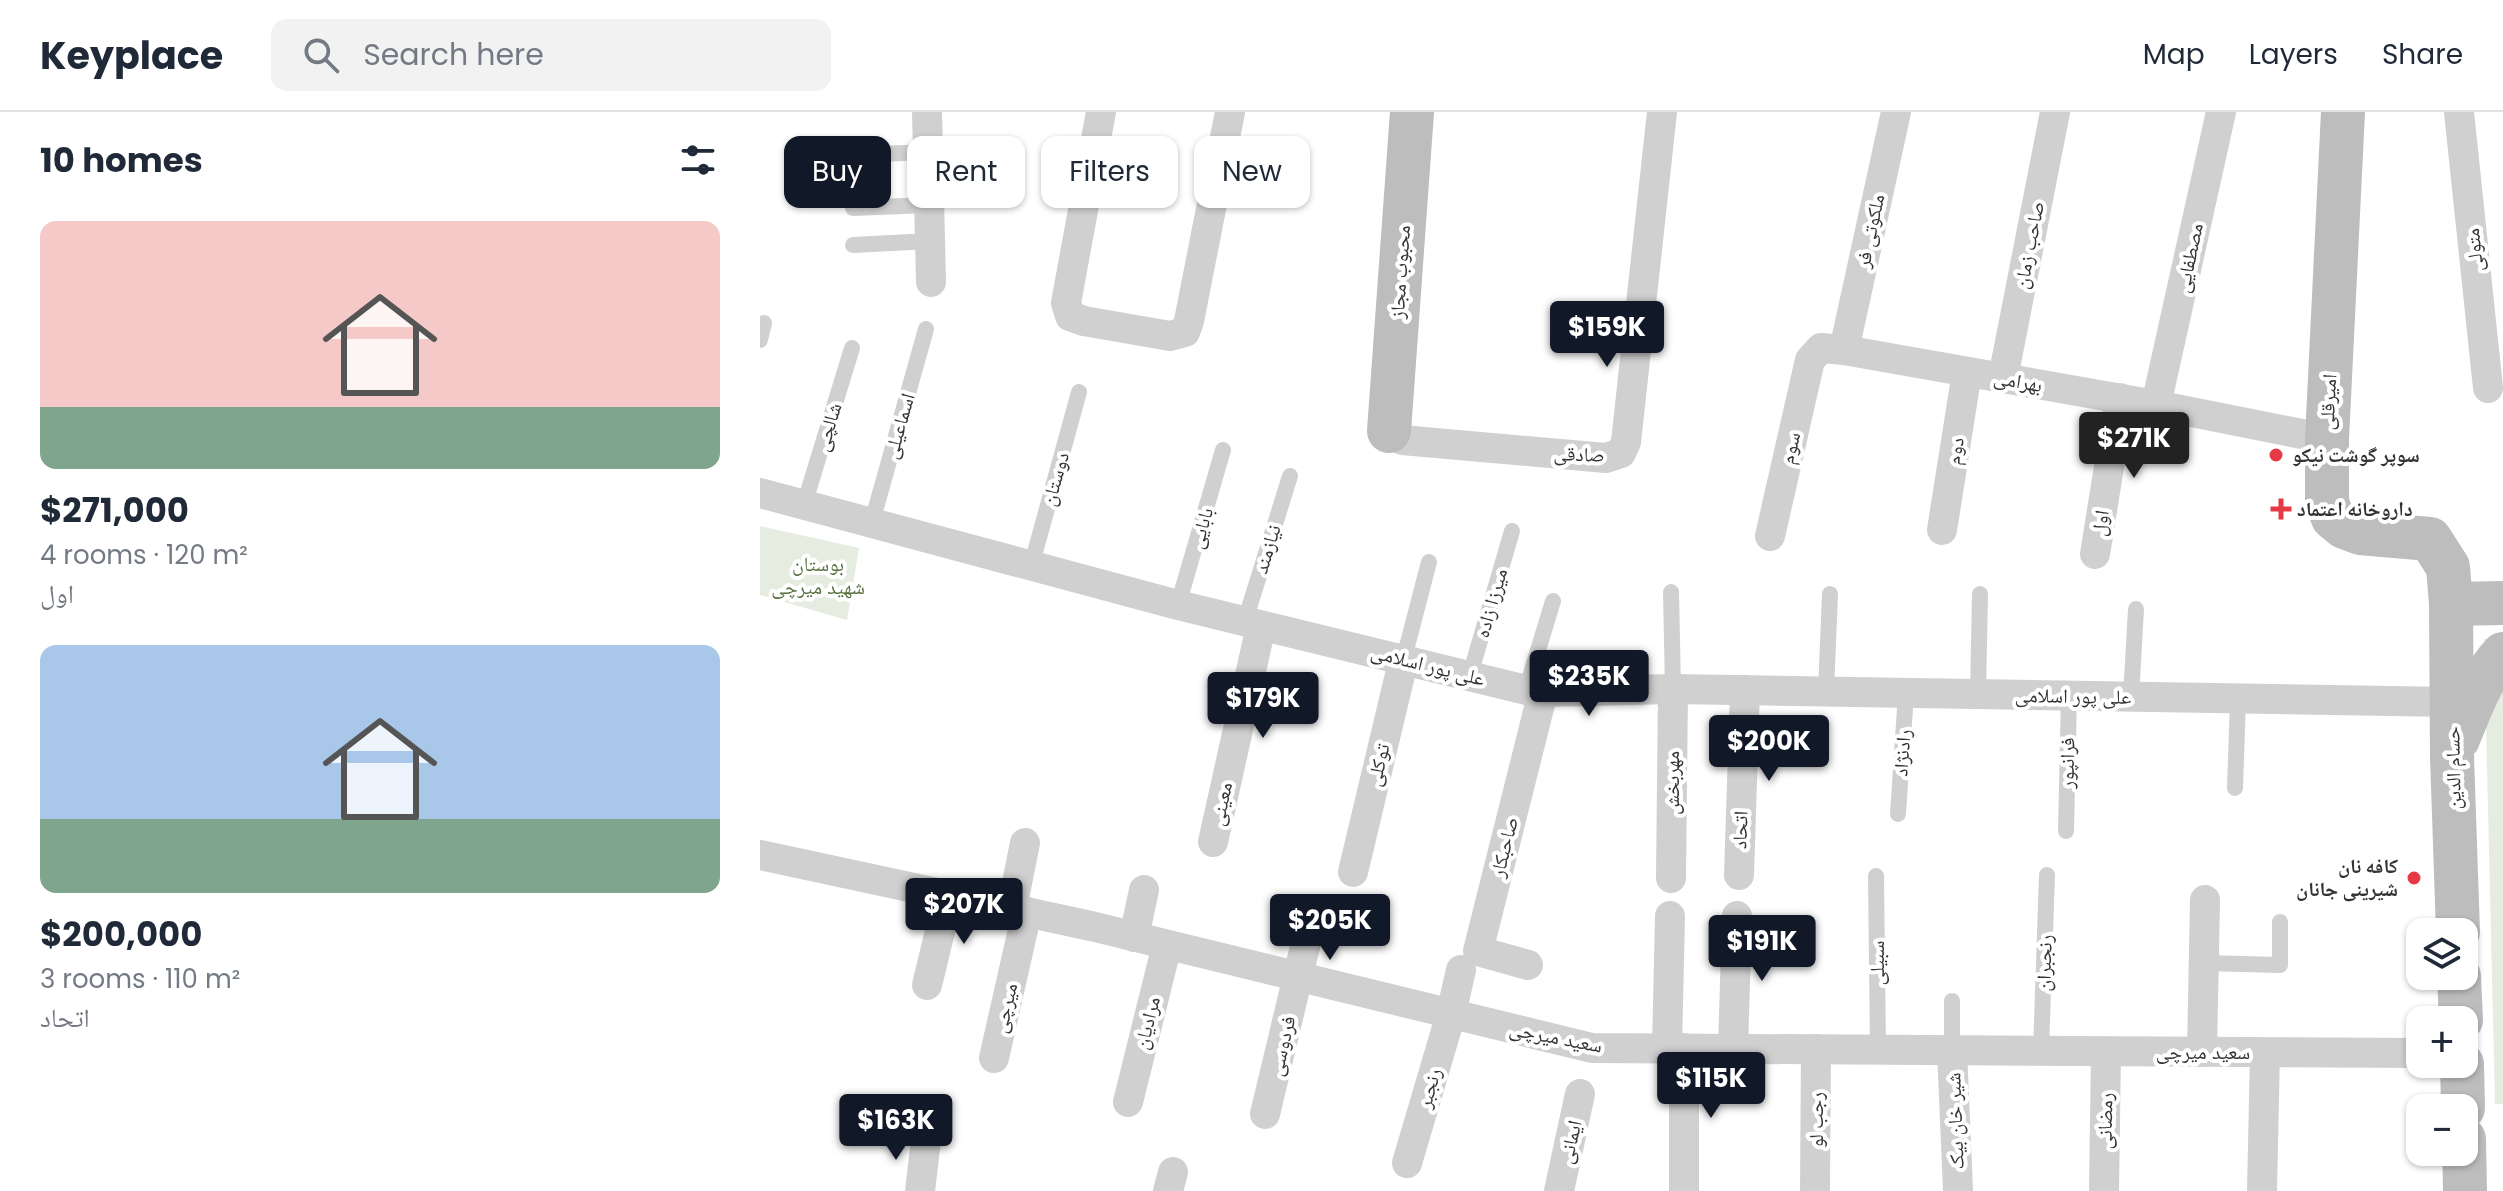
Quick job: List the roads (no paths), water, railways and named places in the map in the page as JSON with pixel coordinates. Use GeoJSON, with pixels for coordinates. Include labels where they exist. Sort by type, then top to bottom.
{"type":"FeatureCollection","features":[{"type":"Feature","properties":{"kind":"main road","name":"محبوب مجاز"},"geometry":{"type":"LineString","coordinates":[[1389,431],[1412,112]]}},
{"type":"Feature","properties":{"kind":"main road","name":"امیرقلی"},"geometry":{"type":"LineString","coordinates":[[2343,112],[2327,439],[2327,503],[2333,518],[2344,527],[2360,533],[2430,539],[2448,567],[2451,604]]}},
{"type":"Feature","properties":{"kind":"main road"},"geometry":{"type":"LineString","coordinates":[[2451,604],[2503,603]]}},
{"type":"Feature","properties":{"kind":"main road","name":"حسام الدین"},"geometry":{"type":"LineString","coordinates":[[2451,604],[2458,918]]}},
{"type":"Feature","properties":{"kind":"main road"},"geometry":{"type":"LineString","coordinates":[[2452,756],[2474,700],[2495,662],[2503,654]]}},
{"type":"Feature","properties":{"kind":"main road"},"geometry":{"type":"LineString","coordinates":[[2465,1166],[2465,1191]]}},
{"type":"Feature","properties":{"kind":"street"},"geometry":{"type":"LineString","coordinates":[[927,112],[928,136]]}},
{"type":"Feature","properties":{"kind":"street"},"geometry":{"type":"LineString","coordinates":[[1101,112],[1066,303],[1070,316],[1170,336],[1185,332],[1230,112]]}},
{"type":"Feature","properties":{"kind":"street","name":"صادقی"},"geometry":{"type":"LineString","coordinates":[[1389,431],[1402,440],[1606,458],[1621,453],[1626,442],[1662,112]]}},
{"type":"Feature","properties":{"kind":"street","name":"ملکوتی فر"},"geometry":{"type":"LineString","coordinates":[[1844,350],[1896,112]]}},
{"type":"Feature","properties":{"kind":"street","name":"صاحب زمان"},"geometry":{"type":"LineString","coordinates":[[2003,378],[2055,112]]}},
{"type":"Feature","properties":{"kind":"street","name":"مصطفایی"},"geometry":{"type":"LineString","coordinates":[[2156,405],[2221,112]]}},
{"type":"Feature","properties":{"kind":"street","name":"متولی"},"geometry":{"type":"LineString","coordinates":[[2459,112],[2488,388]]}},
{"type":"Feature","properties":{"kind":"street"},"geometry":{"type":"LineString","coordinates":[[929,208],[931,282]]}},
{"type":"Feature","properties":{"kind":"street","name":"بهرامی"},"geometry":{"type":"LineString","coordinates":[[1810,360],[1821,348],[1844,350],[2120,398],[2327,439]]}},
{"type":"Feature","properties":{"kind":"street","name":"سوم"},"geometry":{"type":"LineString","coordinates":[[1770,536],[1810,360]]}},
{"type":"Feature","properties":{"kind":"street","name":"دوم"},"geometry":{"type":"LineString","coordinates":[[1942,530],[1967,372]]}},
{"type":"Feature","properties":{"kind":"street","name":"اول"},"geometry":{"type":"LineString","coordinates":[[2095,554],[2120,398]]}},
{"type":"Feature","properties":{"kind":"street","name":"علی پور اسلامی"},"geometry":{"type":"LineString","coordinates":[[760,493],[1178,605],[1535,691],[1673,689],[2451,702]]}},
{"type":"Feature","properties":{"kind":"street","name":"معینی"},"geometry":{"type":"LineString","coordinates":[[1213,842],[1253,623]]}},
{"type":"Feature","properties":{"kind":"street","name":"توکلی"},"geometry":{"type":"LineString","coordinates":[[1353,872],[1404,658]]}},
{"type":"Feature","properties":{"kind":"street","name":"مهربخش"},"geometry":{"type":"LineString","coordinates":[[1671,878],[1673,689]]}},
{"type":"Feature","properties":{"kind":"street","name":"اتحاد"},"geometry":{"type":"LineString","coordinates":[[1739,875],[1745,690]]}},
{"type":"Feature","properties":{"kind":"street","name":"صاحبکار"},"geometry":{"type":"LineString","coordinates":[[1528,965],[1478,951],[1535,691]]}},
{"type":"Feature","properties":{"kind":"street"},"geometry":{"type":"LineString","coordinates":[[1020,910],[1025,843]]}},
{"type":"Feature","properties":{"kind":"street","name":"سعید میرچی"},"geometry":{"type":"LineString","coordinates":[[760,855],[1020,910],[1592,1048],[2406,1053]]}},
{"type":"Feature","properties":{"kind":"street"},"geometry":{"type":"LineString","coordinates":[[1134,937],[1144,890]]}},
{"type":"Feature","properties":{"kind":"street"},"geometry":{"type":"LineString","coordinates":[[927,985],[949,894]]}},
{"type":"Feature","properties":{"kind":"street"},"geometry":{"type":"LineString","coordinates":[[2202,1052],[2205,900]]}},
{"type":"Feature","properties":{"kind":"street","name":"میرچی"},"geometry":{"type":"LineString","coordinates":[[994,1058],[1020,910]]}},
{"type":"Feature","properties":{"kind":"street"},"geometry":{"type":"LineString","coordinates":[[1670,916],[1684,1191]]}},
{"type":"Feature","properties":{"kind":"street"},"geometry":{"type":"LineString","coordinates":[[1733,1049],[1737,916]]}},
{"type":"Feature","properties":{"kind":"street"},"geometry":{"type":"LineString","coordinates":[[1298,977],[1308,934]]}},
{"type":"Feature","properties":{"kind":"street","name":"مرادیان"},"geometry":{"type":"LineString","coordinates":[[1128,1102],[1167,945]]}},
{"type":"Feature","properties":{"kind":"street","name":"رنجبر"},"geometry":{"type":"LineString","coordinates":[[1407,1163],[1461,970]]}},
{"type":"Feature","properties":{"kind":"street","name":"فردوسی"},"geometry":{"type":"LineString","coordinates":[[1265,1114],[1298,977]]}},
{"type":"Feature","properties":{"kind":"street","name":"رجب لو"},"geometry":{"type":"LineString","coordinates":[[1815,1191],[1816,1049]]}},
{"type":"Feature","properties":{"kind":"street","name":"شیر خان بیک"},"geometry":{"type":"LineString","coordinates":[[1952,1050],[1958,1191]]}},
{"type":"Feature","properties":{"kind":"street","name":"رمضانی"},"geometry":{"type":"LineString","coordinates":[[2104,1191],[2106,1052]]}},
{"type":"Feature","properties":{"kind":"street"},"geometry":{"type":"LineString","coordinates":[[2262,1191],[2265,1053]]}},
{"type":"Feature","properties":{"kind":"street","name":"ایمانی"},"geometry":{"type":"LineString","coordinates":[[1559,1191],[1580,1094]]}},
{"type":"Feature","properties":{"kind":"street"},"geometry":{"type":"LineString","coordinates":[[920,1191],[926,1140]]}},
{"type":"Feature","properties":{"kind":"lane"},"geometry":{"type":"LineString","coordinates":[[853,245],[930,241]]}},
{"type":"Feature","properties":{"kind":"lane"},"geometry":{"type":"LineString","coordinates":[[760,340],[764,323]]}},
{"type":"Feature","properties":{"kind":"lane","name":"اسماعیلی"},"geometry":{"type":"LineString","coordinates":[[872,522],[926,329]]}},
{"type":"Feature","properties":{"kind":"lane","name":"شالچی"},"geometry":{"type":"LineString","coordinates":[[804,505],[852,348]]}},
{"type":"Feature","properties":{"kind":"lane","name":"دوستان"},"geometry":{"type":"LineString","coordinates":[[1031,567],[1079,392]]}},
{"type":"Feature","properties":{"kind":"lane","name":"بابایی"},"geometry":{"type":"LineString","coordinates":[[1178,605],[1223,450]]}},
{"type":"Feature","properties":{"kind":"lane","name":"نیازمند"},"geometry":{"type":"LineString","coordinates":[[1253,623],[1290,476]]}},
{"type":"Feature","properties":{"kind":"lane","name":"میرزا زاده"},"geometry":{"type":"LineString","coordinates":[[1470,675],[1512,531]]}},
{"type":"Feature","properties":{"kind":"lane"},"geometry":{"type":"LineString","coordinates":[[1404,658],[1429,562]]}},
{"type":"Feature","properties":{"kind":"lane"},"geometry":{"type":"LineString","coordinates":[[1671,592],[1673,689]]}},
{"type":"Feature","properties":{"kind":"lane"},"geometry":{"type":"LineString","coordinates":[[1826,691],[1830,594]]}},
{"type":"Feature","properties":{"kind":"lane"},"geometry":{"type":"LineString","coordinates":[[1978,694],[1980,594]]}},
{"type":"Feature","properties":{"kind":"lane"},"geometry":{"type":"LineString","coordinates":[[1535,691],[1553,601]]}},
{"type":"Feature","properties":{"kind":"lane"},"geometry":{"type":"LineString","coordinates":[[2131,697],[2136,609]]}},
{"type":"Feature","properties":{"kind":"lane","name":"رادنژاد"},"geometry":{"type":"LineString","coordinates":[[1898,814],[1906,693]]}},
{"type":"Feature","properties":{"kind":"lane","name":"فرانپور"},"geometry":{"type":"LineString","coordinates":[[2066,831],[2069,696]]}},
{"type":"Feature","properties":{"kind":"lane"},"geometry":{"type":"LineString","coordinates":[[2235,788],[2238,699]]}},
{"type":"Feature","properties":{"kind":"lane","name":"رنجبران"},"geometry":{"type":"LineString","coordinates":[[2041,1051],[2047,875]]}},
{"type":"Feature","properties":{"kind":"lane","name":"سبیلی"},"geometry":{"type":"LineString","coordinates":[[1876,876],[1878,1050]]}},
{"type":"Feature","properties":{"kind":"lane"},"geometry":{"type":"LineString","coordinates":[[2204,963],[2280,965],[2280,922]]}},
{"type":"Feature","properties":{"kind":"lane"},"geometry":{"type":"LineString","coordinates":[[1952,1001],[1952,1050]]}},
{"type":"Feature","properties":{"kind":"place","name":"سوپر گوشت نیکو"},"geometry":{"type":"Point","coordinates":[2276,455]}},
{"type":"Feature","properties":{"kind":"place","name":"داروخانه اعتماد"},"geometry":{"type":"Point","coordinates":[2281,509]}},
{"type":"Feature","properties":{"kind":"place","name":"کافه نان شیرینی جانان"},"geometry":{"type":"Point","coordinates":[2414,878]}},
{"type":"Feature","properties":{"kind":"park label","name":"بوستان شهید میرچی"},"geometry":{"type":"Point","coordinates":[818,576]}}]}
